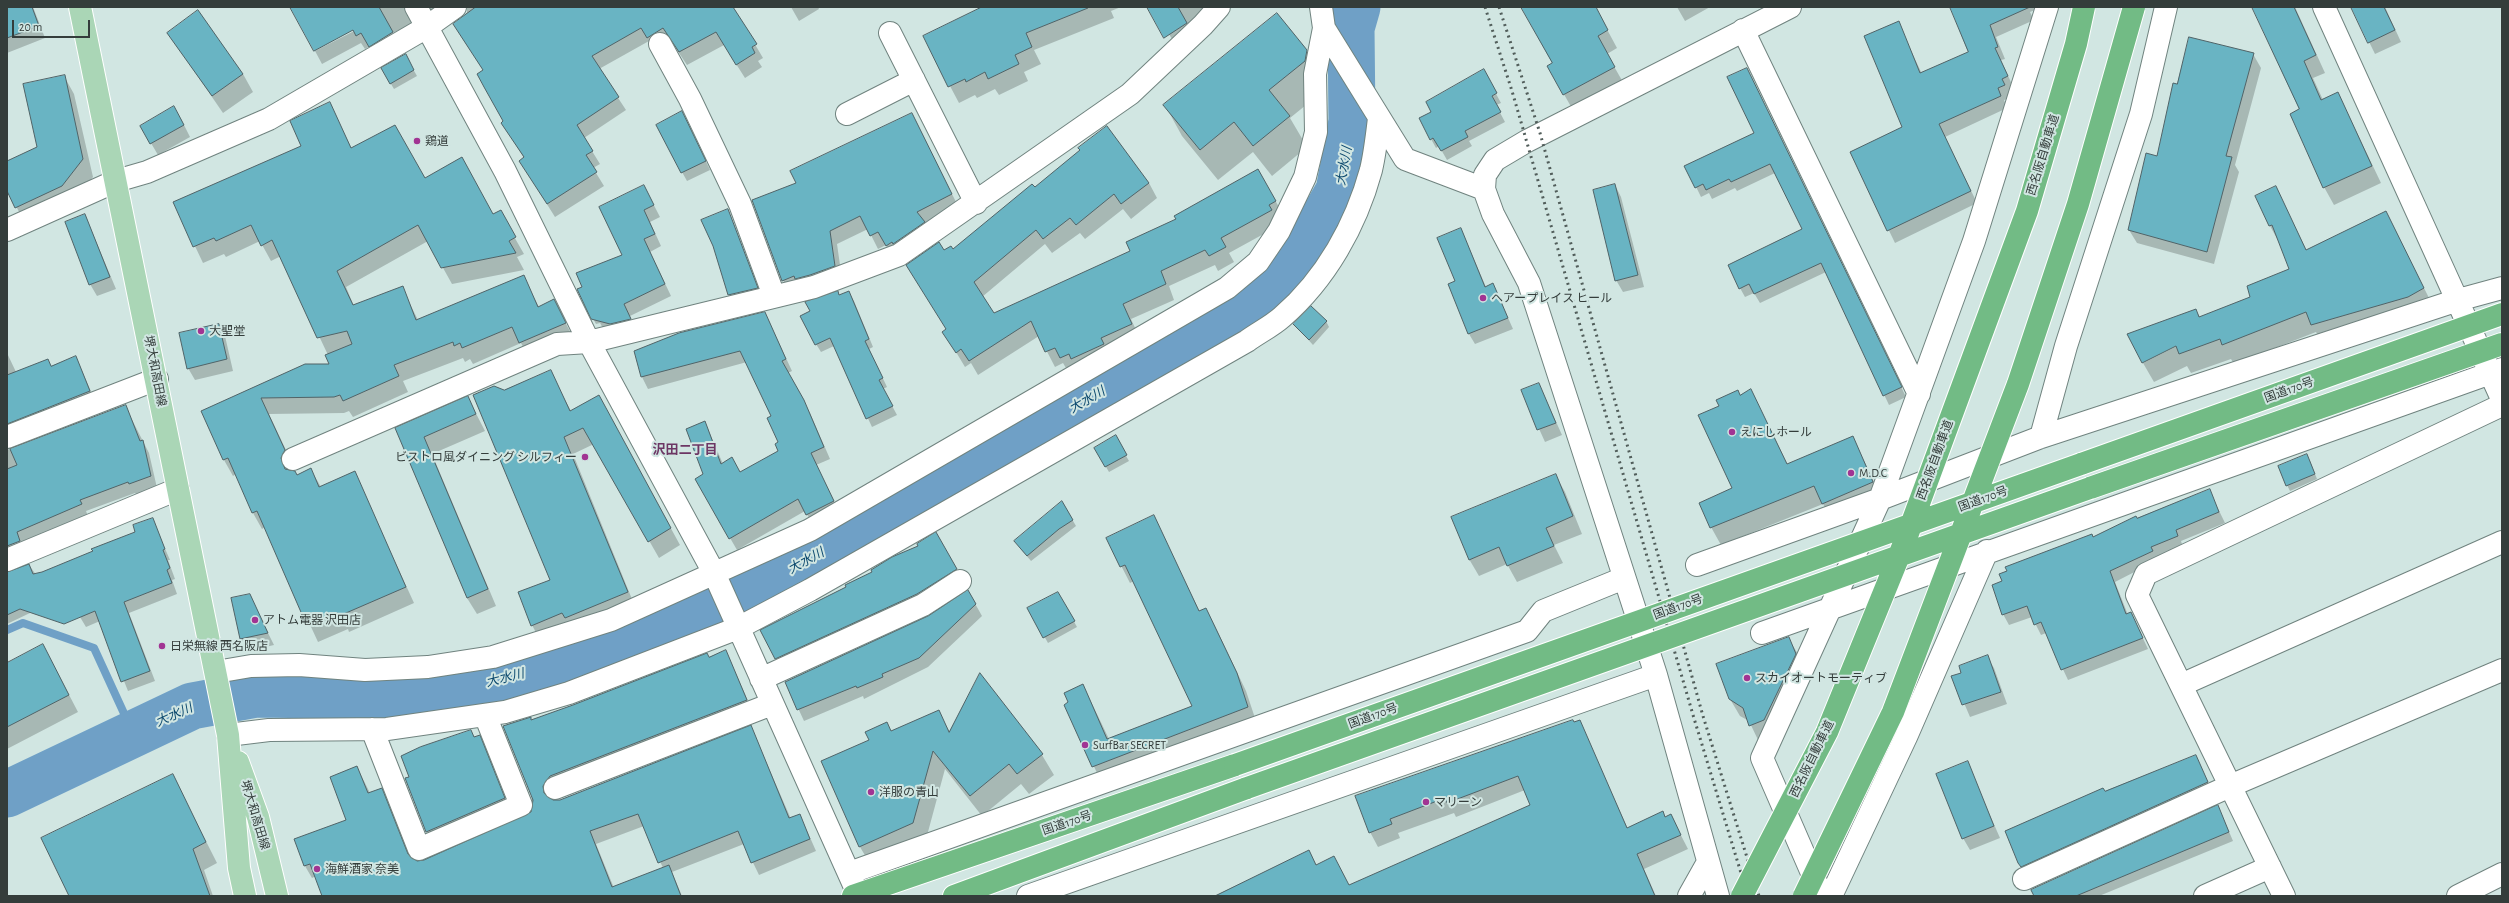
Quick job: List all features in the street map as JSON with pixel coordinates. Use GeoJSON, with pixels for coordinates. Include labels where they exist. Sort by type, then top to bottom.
{"type":"FeatureCollection","features":[{"type":"Feature","properties":{"kind":"highway","name":"西名阪自動車道"},"geometry":{"type":"LineString","coordinates":[[1742,896],[1827,732],[1907,536],[2026,211],[2076,44],[2084,7]]}},
{"type":"Feature","properties":{"kind":"highway"},"geometry":{"type":"LineString","coordinates":[[1804,896],[1893,712],[2018,384],[2078,204],[2134,7]]}},
{"type":"Feature","properties":{"kind":"highway","name":"国道170号"},"geometry":{"type":"LineString","coordinates":[[856,895],[1235,765],[2502,314]]}},
{"type":"Feature","properties":{"kind":"highway","name":"国道170号"},"geometry":{"type":"LineString","coordinates":[[954,896],[1247,788],[2090,488],[2502,344]]}},
{"type":"Feature","properties":{"kind":"main road","name":"堺大和高田線"},"geometry":{"type":"LineString","coordinates":[[80,7],[228,731],[239,868],[245,896]]}},
{"type":"Feature","properties":{"kind":"main road","name":"堺大和高田線"},"geometry":{"type":"LineString","coordinates":[[228,731],[258,817],[277,896]]}},
{"type":"Feature","properties":{"kind":"street"},"geometry":{"type":"LineString","coordinates":[[416,7],[505,171],[589,342],[716,580],[849,873],[856,895]]}},
{"type":"Feature","properties":{"kind":"street"},"geometry":{"type":"LineString","coordinates":[[7,230],[116,181],[147,172],[269,119],[427,27],[455,7]]}},
{"type":"Feature","properties":{"kind":"street"},"geometry":{"type":"LineString","coordinates":[[293,459],[557,344],[589,342],[814,287],[899,255],[976,203],[1130,94],[1203,26],[1219,7]]}},
{"type":"Feature","properties":{"kind":"street"},"geometry":{"type":"LineString","coordinates":[[1718,896],[1656,675],[1529,283],[1492,214],[1484,189],[1485,175],[1495,160],[1527,140],[1743,30],[1760,13],[1790,7]]}},
{"type":"Feature","properties":{"kind":"street"},"geometry":{"type":"LineString","coordinates":[[1822,896],[1762,758],[1880,499],[1974,241],[2047,7]]}},
{"type":"Feature","properties":{"kind":"street"},"geometry":{"type":"LineString","coordinates":[[2041,437],[2066,346],[2141,114],[2166,7]]}},
{"type":"Feature","properties":{"kind":"street"},"geometry":{"type":"LineString","coordinates":[[2324,7],[2481,351],[2496,371],[2502,399]]}},
{"type":"Feature","properties":{"kind":"street"},"geometry":{"type":"LineString","coordinates":[[1326,25],[1376,113],[1405,159],[1484,189]]}},
{"type":"Feature","properties":{"kind":"street"},"geometry":{"type":"LineString","coordinates":[[217,676],[251,666],[299,665],[365,670],[428,668],[493,657],[553,640],[611,620],[716,580],[810,530],[1227,288],[1258,262],[1280,231],[1305,177],[1316,132],[1315,74],[1326,25]]}},
{"type":"Feature","properties":{"kind":"street"},"geometry":{"type":"LineString","coordinates":[[1743,30],[1919,394]]}},
{"type":"Feature","properties":{"kind":"street"},"geometry":{"type":"LineString","coordinates":[[890,33],[976,203]]}},
{"type":"Feature","properties":{"kind":"street"},"geometry":{"type":"LineString","coordinates":[[660,44],[690,99],[740,204],[774,296]]}},
{"type":"Feature","properties":{"kind":"street"},"geometry":{"type":"LineString","coordinates":[[848,114],[914,80]]}},
{"type":"Feature","properties":{"kind":"street"},"geometry":{"type":"LineString","coordinates":[[228,731],[372,729],[505,712],[568,693],[737,625],[810,590],[1240,345],[1282,318],[1308,291],[1334,257],[1356,210],[1371,169],[1376,113]]}},
{"type":"Feature","properties":{"kind":"street"},"geometry":{"type":"LineString","coordinates":[[1697,565],[1880,499],[2041,437],[2458,300],[2502,288]]}},
{"type":"Feature","properties":{"kind":"street"},"geometry":{"type":"LineString","coordinates":[[1762,633],[1987,551],[2496,371]]}},
{"type":"Feature","properties":{"kind":"street"},"geometry":{"type":"LineString","coordinates":[[7,437],[157,380]]}},
{"type":"Feature","properties":{"kind":"street"},"geometry":{"type":"LineString","coordinates":[[2284,896],[2137,595],[2146,574],[2502,405]]}},
{"type":"Feature","properties":{"kind":"street"},"geometry":{"type":"LineString","coordinates":[[7,560],[178,489]]}},
{"type":"Feature","properties":{"kind":"street"},"geometry":{"type":"LineString","coordinates":[[2181,685],[2502,542]]}},
{"type":"Feature","properties":{"kind":"street"},"geometry":{"type":"LineString","coordinates":[[1831,896],[1906,737],[1987,551]]}},
{"type":"Feature","properties":{"kind":"street"},"geometry":{"type":"LineString","coordinates":[[849,873],[1527,631],[1543,611],[1624,578]]}},
{"type":"Feature","properties":{"kind":"street"},"geometry":{"type":"LineString","coordinates":[[761,679],[923,605],[960,581]]}},
{"type":"Feature","properties":{"kind":"street"},"geometry":{"type":"LineString","coordinates":[[2024,879],[2230,786],[2502,670]]}},
{"type":"Feature","properties":{"kind":"street"},"geometry":{"type":"LineString","coordinates":[[1028,896],[1656,675]]}},
{"type":"Feature","properties":{"kind":"street"},"geometry":{"type":"LineString","coordinates":[[555,788],[772,704]]}},
{"type":"Feature","properties":{"kind":"street"},"geometry":{"type":"LineString","coordinates":[[372,729],[419,849],[521,805],[485,715]]}},
{"type":"Feature","properties":{"kind":"street"},"geometry":{"type":"LineString","coordinates":[[1689,896],[1708,864]]}},
{"type":"Feature","properties":{"kind":"street"},"geometry":{"type":"LineString","coordinates":[[2205,896],[2270,867]]}},
{"type":"Feature","properties":{"kind":"street"},"geometry":{"type":"LineString","coordinates":[[2458,896],[2502,874]]}},
{"type":"Feature","properties":{"kind":"building"},"geometry":{"type":"Polygon","coordinates":[[[7,7],[32,7],[39,26],[7,38],[7,7]]]}},
{"type":"Feature","properties":{"kind":"building"},"geometry":{"type":"Polygon","coordinates":[[[290,7],[379,7],[393,32],[369,47],[361,33],[356,36],[353,30],[314,51],[290,7]]]}},
{"type":"Feature","properties":{"kind":"building"},"geometry":{"type":"Polygon","coordinates":[[[476,7],[733,7],[757,44],[752,47],[755,53],[736,65],[716,32],[679,52],[663,28],[647,38],[641,28],[592,56],[619,97],[577,125],[593,151],[586,155],[597,172],[547,204],[519,161],[524,157],[501,123],[503,121],[477,74],[483,70],[453,24],[476,7]]]}},
{"type":"Feature","properties":{"kind":"building"},"geometry":{"type":"Polygon","coordinates":[[[982,7],[1088,8],[1026,33],[1032,47],[1015,55],[1019,64],[988,79],[985,72],[966,82],[965,79],[948,87],[923,36],[982,7]]]}},
{"type":"Feature","properties":{"kind":"building"},"geometry":{"type":"Polygon","coordinates":[[[1147,7],[1178,7],[1187,23],[1164,38],[1147,7]]]}},
{"type":"Feature","properties":{"kind":"building"},"geometry":{"type":"Polygon","coordinates":[[[1521,7],[1596,7],[1608,30],[1598,36],[1615,67],[1563,95],[1547,66],[1552,63],[1521,7]]]}},
{"type":"Feature","properties":{"kind":"building"},"geometry":{"type":"Polygon","coordinates":[[[1950,7],[2030,7],[1990,25],[1998,47],[1995,48],[2008,76],[2002,79],[2005,85],[1998,88],[2001,96],[1939,124],[1971,191],[1887,231],[1850,152],[1902,127],[1864,36],[1899,21],[1920,73],[1968,52],[1950,7]]]}},
{"type":"Feature","properties":{"kind":"building"},"geometry":{"type":"Polygon","coordinates":[[[2252,7],[2294,7],[2316,55],[2304,61],[2321,100],[2338,92],[2372,166],[2323,188],[2290,114],[2299,109],[2252,7]]]}},
{"type":"Feature","properties":{"kind":"building"},"geometry":{"type":"Polygon","coordinates":[[[2351,7],[2384,7],[2395,30],[2368,43],[2351,7]]]}},
{"type":"Feature","properties":{"kind":"building"},"geometry":{"type":"Polygon","coordinates":[[[198,10],[243,74],[212,96],[167,33],[198,10]]]}},
{"type":"Feature","properties":{"kind":"building"},"geometry":{"type":"Polygon","coordinates":[[[1277,13],[1307,50],[1305,61],[1269,90],[1290,116],[1253,146],[1234,122],[1200,150],[1163,105],[1277,13]]]}},
{"type":"Feature","properties":{"kind":"building"},"geometry":{"type":"Polygon","coordinates":[[[2189,37],[2254,53],[2226,156],[2232,157],[2207,252],[2128,230],[2146,153],[2157,156],[2173,83],[2177,84],[2189,37]]]}},
{"type":"Feature","properties":{"kind":"building"},"geometry":{"type":"Polygon","coordinates":[[[406,54],[414,70],[390,84],[381,68],[406,54]]]}},
{"type":"Feature","properties":{"kind":"building"},"geometry":{"type":"Polygon","coordinates":[[[1747,68],[1902,387],[1883,396],[1821,263],[1754,294],[1749,284],[1739,289],[1728,265],[1802,229],[1770,164],[1731,182],[1729,179],[1706,190],[1703,184],[1695,188],[1684,166],[1754,133],[1727,77],[1747,68]]]}},
{"type":"Feature","properties":{"kind":"building"},"geometry":{"type":"Polygon","coordinates":[[[1484,69],[1497,93],[1492,96],[1501,112],[1465,131],[1468,137],[1441,151],[1433,138],[1430,140],[1419,118],[1431,112],[1426,102],[1484,69]]]}},
{"type":"Feature","properties":{"kind":"building"},"geometry":{"type":"Polygon","coordinates":[[[65,75],[83,159],[62,186],[15,208],[7,191],[7,161],[37,147],[23,84],[65,75]]]}},
{"type":"Feature","properties":{"kind":"building"},"geometry":{"type":"Polygon","coordinates":[[[330,102],[351,148],[395,125],[425,178],[462,157],[493,214],[501,210],[516,237],[509,241],[516,253],[441,268],[418,225],[337,271],[353,305],[403,286],[416,320],[524,275],[538,307],[554,299],[566,323],[519,343],[512,327],[462,348],[460,343],[454,346],[453,342],[394,365],[399,376],[343,401],[340,395],[334,397],[261,398],[285,450],[281,458],[285,469],[295,471],[297,475],[311,468],[319,487],[355,471],[406,587],[339,616],[338,613],[307,626],[257,511],[252,513],[228,458],[223,460],[201,411],[305,364],[329,364],[325,355],[352,344],[347,331],[317,338],[272,240],[261,246],[251,225],[216,241],[214,238],[193,247],[173,202],[301,146],[290,121],[330,102]]]}},
{"type":"Feature","properties":{"kind":"building"},"geometry":{"type":"Polygon","coordinates":[[[174,106],[184,125],[150,144],[140,126],[174,106]]]}},
{"type":"Feature","properties":{"kind":"building"},"geometry":{"type":"Polygon","coordinates":[[[682,111],[706,161],[681,173],[656,125],[682,111]]]}},
{"type":"Feature","properties":{"kind":"building"},"geometry":{"type":"Polygon","coordinates":[[[912,113],[952,194],[917,212],[925,222],[893,244],[892,242],[886,246],[878,232],[870,236],[860,216],[830,231],[835,266],[810,275],[795,279],[794,276],[782,281],[752,200],[796,183],[790,171],[912,113]]]}},
{"type":"Feature","properties":{"kind":"building"},"geometry":{"type":"Polygon","coordinates":[[[1107,126],[1149,183],[1121,204],[1114,194],[1076,225],[1070,218],[1043,239],[1036,230],[974,282],[994,313],[1130,251],[1126,242],[1176,219],[1174,216],[1258,169],[1276,201],[1269,205],[1272,210],[1221,238],[1226,247],[1209,256],[1205,250],[1161,271],[1166,284],[1123,304],[1132,324],[1101,338],[1104,344],[1071,359],[1069,354],[1060,358],[1055,348],[1045,352],[1031,321],[969,361],[961,349],[956,353],[942,332],[946,329],[906,265],[939,242],[944,250],[951,246],[953,249],[1032,184],[1035,187],[1080,150],[1078,148],[1107,126]]]}},
{"type":"Feature","properties":{"kind":"building"},"geometry":{"type":"Polygon","coordinates":[[[1615,184],[1638,275],[1615,281],[1593,190],[1615,184]]]}},
{"type":"Feature","properties":{"kind":"building"},"geometry":{"type":"Polygon","coordinates":[[[644,185],[654,205],[644,210],[655,234],[644,239],[665,284],[624,304],[631,319],[610,324],[591,319],[577,289],[582,287],[576,273],[622,255],[599,207],[644,185]]]}},
{"type":"Feature","properties":{"kind":"building"},"geometry":{"type":"Polygon","coordinates":[[[2276,186],[2306,250],[2386,211],[2424,288],[2408,297],[2311,325],[2306,312],[2222,345],[2220,339],[2179,354],[2176,346],[2142,363],[2127,334],[2196,309],[2199,317],[2250,297],[2247,286],[2289,269],[2272,225],[2269,226],[2255,196],[2276,186]]]}},
{"type":"Feature","properties":{"kind":"building"},"geometry":{"type":"Polygon","coordinates":[[[728,209],[758,288],[728,295],[713,246],[701,220],[728,209]]]}},
{"type":"Feature","properties":{"kind":"building"},"geometry":{"type":"Polygon","coordinates":[[[85,214],[110,277],[89,285],[65,222],[85,214]]]}},
{"type":"Feature","properties":{"kind":"building"},"geometry":{"type":"Polygon","coordinates":[[[1461,228],[1485,287],[1493,283],[1508,318],[1468,334],[1448,284],[1455,281],[1437,238],[1461,228]]]}},
{"type":"Feature","properties":{"kind":"building"},"geometry":{"type":"Polygon","coordinates":[[[838,291],[839,295],[849,291],[869,339],[865,341],[883,378],[879,380],[893,406],[866,419],[830,338],[815,345],[800,316],[810,311],[805,302],[838,291]]]}},
{"type":"Feature","properties":{"kind":"building"},"geometry":{"type":"Polygon","coordinates":[[[1311,306],[1327,321],[1309,340],[1293,324],[1311,306]]]}},
{"type":"Feature","properties":{"kind":"building"},"geometry":{"type":"Polygon","coordinates":[[[765,312],[786,359],[782,361],[804,400],[824,447],[811,453],[834,501],[806,515],[798,499],[729,539],[695,479],[703,474],[686,429],[705,421],[721,464],[732,457],[740,472],[778,451],[775,444],[778,442],[767,418],[771,416],[740,351],[641,377],[634,351],[679,333],[765,312]]]}},
{"type":"Feature","properties":{"kind":"building"},"geometry":{"type":"Polygon","coordinates":[[[219,324],[227,359],[187,369],[179,333],[219,324]]]}},
{"type":"Feature","properties":{"kind":"building"},"geometry":{"type":"Polygon","coordinates":[[[76,356],[90,391],[7,424],[7,375],[48,359],[51,366],[76,356]]]}},
{"type":"Feature","properties":{"kind":"building"},"geometry":{"type":"Polygon","coordinates":[[[551,370],[570,411],[599,395],[671,528],[648,542],[583,428],[564,437],[628,592],[565,618],[562,613],[531,626],[518,592],[550,580],[473,395],[494,386],[504,390],[551,370]]]}},
{"type":"Feature","properties":{"kind":"building"},"geometry":{"type":"Polygon","coordinates":[[[1539,383],[1556,423],[1537,430],[1521,390],[1539,383]]]}},
{"type":"Feature","properties":{"kind":"building"},"geometry":{"type":"Polygon","coordinates":[[[1751,389],[1787,464],[1853,436],[1873,482],[1822,504],[1814,486],[1710,528],[1699,503],[1732,488],[1698,415],[1719,406],[1716,400],[1738,390],[1740,395],[1751,389]]]}},
{"type":"Feature","properties":{"kind":"building"},"geometry":{"type":"Polygon","coordinates":[[[468,396],[476,414],[424,437],[488,589],[467,598],[395,428],[468,396]]]}},
{"type":"Feature","properties":{"kind":"building"},"geometry":{"type":"Polygon","coordinates":[[[126,405],[140,441],[143,440],[151,476],[129,484],[128,482],[80,500],[82,504],[17,532],[20,541],[7,546],[7,469],[17,465],[10,449],[126,405]]]}},
{"type":"Feature","properties":{"kind":"building"},"geometry":{"type":"Polygon","coordinates":[[[1116,435],[1127,455],[1105,467],[1094,448],[1116,435]]]}},
{"type":"Feature","properties":{"kind":"building"},"geometry":{"type":"Polygon","coordinates":[[[2307,454],[2315,474],[2286,486],[2278,466],[2307,454]]]}},
{"type":"Feature","properties":{"kind":"building"},"geometry":{"type":"Polygon","coordinates":[[[1556,474],[1573,516],[1546,528],[1554,546],[1507,566],[1499,547],[1469,560],[1451,517],[1556,474]]]}},
{"type":"Feature","properties":{"kind":"building"},"geometry":{"type":"Polygon","coordinates":[[[2210,489],[2219,512],[2176,530],[2178,536],[2151,547],[2153,551],[2110,571],[2126,614],[2131,612],[2143,638],[2061,670],[2041,622],[2034,625],[2027,606],[2002,615],[1992,585],[2002,581],[1999,574],[2007,571],[2005,567],[2092,534],[2093,537],[2136,516],[2137,518],[2210,489]]]}},
{"type":"Feature","properties":{"kind":"building"},"geometry":{"type":"Polygon","coordinates":[[[1062,501],[1073,520],[1059,529],[1027,556],[1014,541],[1062,501]]]}},
{"type":"Feature","properties":{"kind":"building"},"geometry":{"type":"Polygon","coordinates":[[[1154,515],[1199,611],[1206,608],[1237,673],[1248,707],[1092,767],[1064,705],[1068,702],[1064,693],[1083,684],[1107,739],[1192,706],[1125,565],[1120,567],[1106,538],[1154,515]]]}},
{"type":"Feature","properties":{"kind":"building"},"geometry":{"type":"Polygon","coordinates":[[[153,518],[165,549],[163,550],[170,568],[167,570],[172,583],[124,602],[150,671],[121,682],[95,611],[64,624],[20,609],[7,615],[7,572],[29,564],[33,574],[42,572],[93,551],[91,549],[135,532],[133,525],[153,518]]]}},
{"type":"Feature","properties":{"kind":"building"},"geometry":{"type":"Polygon","coordinates":[[[936,532],[957,569],[917,594],[775,659],[760,630],[846,587],[845,585],[872,572],[871,570],[892,557],[918,546],[917,544],[936,532]]]}},
{"type":"Feature","properties":{"kind":"building"},"geometry":{"type":"Polygon","coordinates":[[[968,590],[976,604],[919,658],[882,674],[883,677],[857,688],[856,686],[797,710],[785,682],[928,616],[968,590]]]}},
{"type":"Feature","properties":{"kind":"building"},"geometry":{"type":"Polygon","coordinates":[[[1058,592],[1075,621],[1043,638],[1027,608],[1058,592]]]}},
{"type":"Feature","properties":{"kind":"building"},"geometry":{"type":"Polygon","coordinates":[[[250,594],[268,633],[240,639],[231,598],[250,594]]]}},
{"type":"Feature","properties":{"kind":"building"},"geometry":{"type":"Polygon","coordinates":[[[1789,637],[1796,654],[1764,720],[1749,726],[1743,708],[1729,699],[1716,664],[1789,637]]]}},
{"type":"Feature","properties":{"kind":"building"},"geometry":{"type":"Polygon","coordinates":[[[43,644],[69,695],[7,727],[7,663],[43,644]]]}},
{"type":"Feature","properties":{"kind":"building"},"geometry":{"type":"Polygon","coordinates":[[[726,650],[747,700],[550,776],[543,786],[544,793],[553,800],[560,800],[751,725],[789,818],[800,814],[810,839],[751,863],[738,831],[658,863],[638,814],[590,831],[612,887],[669,865],[681,896],[322,896],[310,864],[304,866],[294,839],[346,820],[330,777],[357,766],[368,793],[382,788],[408,854],[417,861],[424,860],[531,812],[533,800],[503,726],[531,717],[531,720],[707,653],[709,657],[726,650]]]}},
{"type":"Feature","properties":{"kind":"building"},"geometry":{"type":"Polygon","coordinates":[[[1988,655],[2001,692],[1962,705],[1951,676],[1961,673],[1959,666],[1988,655]]]}},
{"type":"Feature","properties":{"kind":"building"},"geometry":{"type":"Polygon","coordinates":[[[980,673],[1043,754],[1017,774],[1009,764],[970,796],[933,751],[913,823],[859,847],[821,761],[869,740],[865,732],[887,722],[891,731],[939,710],[949,732],[980,673]]]}},
{"type":"Feature","properties":{"kind":"building"},"geometry":{"type":"Polygon","coordinates":[[[1573,720],[1574,722],[1580,720],[1627,828],[1663,811],[1665,817],[1671,814],[1681,835],[1637,854],[1655,896],[1215,896],[1309,850],[1316,865],[1334,856],[1349,885],[1530,805],[1518,776],[1447,803],[1445,798],[1390,819],[1392,824],[1369,833],[1355,796],[1573,720]]]}},
{"type":"Feature","properties":{"kind":"building"},"geometry":{"type":"Polygon","coordinates":[[[471,730],[474,737],[480,735],[505,798],[426,832],[405,778],[409,777],[401,756],[420,747],[471,730]]]}},
{"type":"Feature","properties":{"kind":"building"},"geometry":{"type":"Polygon","coordinates":[[[2196,755],[2208,782],[2021,867],[2018,863],[2005,831],[2103,788],[2105,791],[2196,755]]]}},
{"type":"Feature","properties":{"kind":"building"},"geometry":{"type":"Polygon","coordinates":[[[1968,761],[1994,826],[1962,839],[1936,774],[1968,761]]]}},
{"type":"Feature","properties":{"kind":"building"},"geometry":{"type":"Polygon","coordinates":[[[173,774],[206,842],[193,849],[210,896],[69,896],[41,838],[173,774]]]}},
{"type":"Feature","properties":{"kind":"building"},"geometry":{"type":"Polygon","coordinates":[[[2218,805],[2229,832],[2076,896],[2034,896],[2031,890],[2218,805]]]}},
{"type":"Feature","properties":{"kind":"waterway","name":"大水川"},"geometry":{"type":"LineString","coordinates":[[7,794],[192,706],[257,694],[389,696],[448,690],[498,681],[568,661],[706,610],[796,567],[1236,315],[1279,280],[1311,240],[1339,191],[1352,121],[1351,28],[1357,7]]}},
{"type":"Feature","properties":{"kind":"waterway"},"geometry":{"type":"LineString","coordinates":[[7,630],[23,623],[94,648],[133,733]]}},
{"type":"Feature","properties":{"kind":"railway"},"geometry":{"type":"LineString","coordinates":[[1485,7],[1512,91],[1693,715],[1748,896]]}},
{"type":"Feature","properties":{"kind":"railway"},"geometry":{"type":"LineString","coordinates":[[1499,7],[1540,133],[1703,716],[1759,896]]}},
{"type":"Feature","properties":{"kind":"place","name":"鶏道"},"geometry":{"type":"Point","coordinates":[417,141]}},
{"type":"Feature","properties":{"kind":"place","name":"ヘアープレイス ヒール"},"geometry":{"type":"Point","coordinates":[1483,298]}},
{"type":"Feature","properties":{"kind":"place","name":"大聖堂"},"geometry":{"type":"Point","coordinates":[201,331]}},
{"type":"Feature","properties":{"kind":"place","name":"えにしホール"},"geometry":{"type":"Point","coordinates":[1732,432]}},
{"type":"Feature","properties":{"kind":"place","name":"ビストロ風ダイニング シルフィー"},"geometry":{"type":"Point","coordinates":[585,457]}},
{"type":"Feature","properties":{"kind":"place","name":"M.D.C"},"geometry":{"type":"Point","coordinates":[1851,473]}},
{"type":"Feature","properties":{"kind":"place","name":"アトム電器 沢田店"},"geometry":{"type":"Point","coordinates":[255,620]}},
{"type":"Feature","properties":{"kind":"place","name":"日栄無線 西名阪店"},"geometry":{"type":"Point","coordinates":[162,646]}},
{"type":"Feature","properties":{"kind":"place","name":"スカイオートモーティブ"},"geometry":{"type":"Point","coordinates":[1747,678]}},
{"type":"Feature","properties":{"kind":"place","name":"SurfBar SECRET"},"geometry":{"type":"Point","coordinates":[1085,745]}},
{"type":"Feature","properties":{"kind":"place","name":"洋服の青山"},"geometry":{"type":"Point","coordinates":[871,792]}},
{"type":"Feature","properties":{"kind":"place","name":"マリーン"},"geometry":{"type":"Point","coordinates":[1426,802]}},
{"type":"Feature","properties":{"kind":"place","name":"海鮮酒家 奈美"},"geometry":{"type":"Point","coordinates":[317,869]}},
{"type":"Feature","properties":{"kind":"district","name":"沢田二丁目"},"geometry":{"type":"Point","coordinates":[685,450]}}]}
